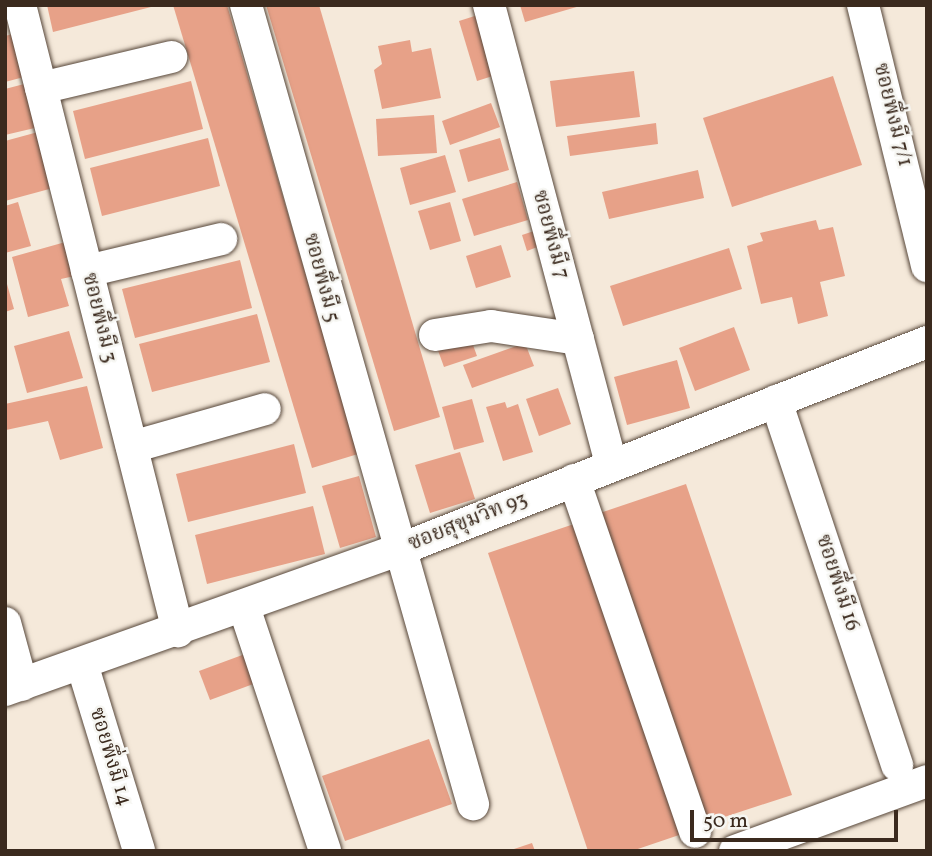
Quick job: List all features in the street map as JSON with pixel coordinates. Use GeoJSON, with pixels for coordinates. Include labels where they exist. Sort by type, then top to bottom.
{"type":"FeatureCollection","features":[{"type":"Feature","properties":{"kind":"street","name":"ซอยพึ่งมี 3"},"geometry":{"type":"LineString","coordinates":[[20,5],[178,631]]}},
{"type":"Feature","properties":{"kind":"street","name":"ซอยพึ่งมี 5"},"geometry":{"type":"LineString","coordinates":[[246,5],[396,551],[473,804]]}},
{"type":"Feature","properties":{"kind":"street","name":"ซอยพึ่งมี 7"},"geometry":{"type":"LineString","coordinates":[[489,5],[611,466]]}},
{"type":"Feature","properties":{"kind":"street","name":"ซอยพึ่งมี 7/1"},"geometry":{"type":"LineString","coordinates":[[863,5],[927,266]]}},
{"type":"Feature","properties":{"kind":"street"},"geometry":{"type":"LineString","coordinates":[[41,88],[171,57]]}},
{"type":"Feature","properties":{"kind":"street"},"geometry":{"type":"LineString","coordinates":[[87,271],[221,239]]}},
{"type":"Feature","properties":{"kind":"street"},"geometry":{"type":"LineString","coordinates":[[435,335],[491,326],[578,339]]}},
{"type":"Feature","properties":{"kind":"street","name":"ซอยสุขุมวิท 93"},"geometry":{"type":"LineString","coordinates":[[13,687],[178,631],[396,551],[927,342]]}},
{"type":"Feature","properties":{"kind":"street","name":"ซอยพึ่งมี 16"},"geometry":{"type":"LineString","coordinates":[[776,401],[897,765]]}},
{"type":"Feature","properties":{"kind":"street"},"geometry":{"type":"LineString","coordinates":[[132,446],[265,409]]}},
{"type":"Feature","properties":{"kind":"street"},"geometry":{"type":"LineString","coordinates":[[574,480],[695,832]]}},
{"type":"Feature","properties":{"kind":"street"},"geometry":{"type":"LineString","coordinates":[[244,607],[326,851]]}},
{"type":"Feature","properties":{"kind":"street"},"geometry":{"type":"LineString","coordinates":[[5,623],[13,687]]}},
{"type":"Feature","properties":{"kind":"street","name":"ซอยพึ่งมี 14"},"geometry":{"type":"LineString","coordinates":[[82,664],[139,851]]}},
{"type":"Feature","properties":{"kind":"street"},"geometry":{"type":"LineString","coordinates":[[735,851],[927,781]]}},
{"type":"Feature","properties":{"kind":"building"},"geometry":{"type":"Polygon","coordinates":[[[47,5],[155,5],[155,6],[53,32],[47,5]]]}},
{"type":"Feature","properties":{"kind":"building"},"geometry":{"type":"Polygon","coordinates":[[[173,5],[227,5],[358,454],[312,468],[173,5]]]}},
{"type":"Feature","properties":{"kind":"building"},"geometry":{"type":"Polygon","coordinates":[[[266,5],[319,5],[440,417],[394,431],[266,5]]]}},
{"type":"Feature","properties":{"kind":"building"},"geometry":{"type":"Polygon","coordinates":[[[520,5],[580,5],[580,6],[525,22],[520,5]]]}},
{"type":"Feature","properties":{"kind":"building"},"geometry":{"type":"Polygon","coordinates":[[[481,14],[499,74],[477,81],[459,21],[481,14]]]}},
{"type":"Feature","properties":{"kind":"building"},"geometry":{"type":"Polygon","coordinates":[[[13,34],[24,77],[5,82],[5,36],[13,34]]]}},
{"type":"Feature","properties":{"kind":"building"},"geometry":{"type":"Polygon","coordinates":[[[410,40],[412,52],[431,48],[441,98],[382,109],[374,70],[382,64],[378,46],[410,40]]]}},
{"type":"Feature","properties":{"kind":"building"},"geometry":{"type":"Polygon","coordinates":[[[634,71],[640,117],[556,127],[550,81],[634,71]]]}},
{"type":"Feature","properties":{"kind":"building"},"geometry":{"type":"Polygon","coordinates":[[[833,76],[862,165],[732,207],[703,118],[833,76]]]}},
{"type":"Feature","properties":{"kind":"building"},"geometry":{"type":"Polygon","coordinates":[[[191,81],[203,129],[85,159],[73,111],[191,81]]]}},
{"type":"Feature","properties":{"kind":"building"},"geometry":{"type":"Polygon","coordinates":[[[28,83],[39,127],[5,135],[5,89],[28,83]]]}},
{"type":"Feature","properties":{"kind":"building"},"geometry":{"type":"Polygon","coordinates":[[[491,103],[500,127],[450,145],[442,121],[491,103]]]}},
{"type":"Feature","properties":{"kind":"building"},"geometry":{"type":"Polygon","coordinates":[[[434,115],[437,153],[378,156],[376,119],[434,115]]]}},
{"type":"Feature","properties":{"kind":"building"},"geometry":{"type":"Polygon","coordinates":[[[656,123],[658,144],[570,156],[567,136],[656,123]]]}},
{"type":"Feature","properties":{"kind":"building"},"geometry":{"type":"Polygon","coordinates":[[[38,132],[53,188],[5,201],[5,141],[38,132]]]}},
{"type":"Feature","properties":{"kind":"building"},"geometry":{"type":"Polygon","coordinates":[[[208,138],[220,186],[102,216],[90,168],[208,138]]]}},
{"type":"Feature","properties":{"kind":"building"},"geometry":{"type":"Polygon","coordinates":[[[500,138],[509,170],[468,182],[459,150],[500,138]]]}},
{"type":"Feature","properties":{"kind":"building"},"geometry":{"type":"Polygon","coordinates":[[[445,155],[456,192],[410,205],[400,168],[445,155]]]}},
{"type":"Feature","properties":{"kind":"building"},"geometry":{"type":"Polygon","coordinates":[[[698,170],[704,198],[609,219],[602,192],[698,170]]]}},
{"type":"Feature","properties":{"kind":"building"},"geometry":{"type":"Polygon","coordinates":[[[517,182],[528,220],[474,236],[462,199],[517,182]]]}},
{"type":"Feature","properties":{"kind":"building"},"geometry":{"type":"Polygon","coordinates":[[[18,202],[31,246],[5,253],[5,206],[18,202]]]}},
{"type":"Feature","properties":{"kind":"building"},"geometry":{"type":"Polygon","coordinates":[[[450,202],[461,241],[430,250],[418,211],[450,202]]]}},
{"type":"Feature","properties":{"kind":"building"},"geometry":{"type":"Polygon","coordinates":[[[816,220],[819,230],[833,227],[845,276],[820,282],[828,316],[798,324],[792,297],[761,304],[747,246],[763,241],[760,233],[816,220]]]}},
{"type":"Feature","properties":{"kind":"building"},"geometry":{"type":"Polygon","coordinates":[[[540,229],[545,244],[527,251],[522,235],[540,229]]]}},
{"type":"Feature","properties":{"kind":"building"},"geometry":{"type":"Polygon","coordinates":[[[69,241],[79,275],[61,279],[69,306],[28,317],[12,257],[69,241]]]}},
{"type":"Feature","properties":{"kind":"building"},"geometry":{"type":"Polygon","coordinates":[[[501,245],[511,277],[476,288],[466,256],[501,245]]]}},
{"type":"Feature","properties":{"kind":"building"},"geometry":{"type":"Polygon","coordinates":[[[729,248],[742,289],[623,326],[610,286],[729,248]]]}},
{"type":"Feature","properties":{"kind":"building"},"geometry":{"type":"Polygon","coordinates":[[[240,260],[252,308],[135,338],[122,289],[240,260]]]}},
{"type":"Feature","properties":{"kind":"building"},"geometry":{"type":"Polygon","coordinates":[[[5,277],[14,309],[5,312],[5,277]]]}},
{"type":"Feature","properties":{"kind":"building"},"geometry":{"type":"Polygon","coordinates":[[[257,314],[270,362],[152,392],[139,344],[257,314]]]}},
{"type":"Feature","properties":{"kind":"building"},"geometry":{"type":"Polygon","coordinates":[[[734,327],[750,370],[695,391],[679,348],[734,327]]]}},
{"type":"Feature","properties":{"kind":"building"},"geometry":{"type":"Polygon","coordinates":[[[69,331],[83,378],[27,393],[14,346],[69,331]]]}},
{"type":"Feature","properties":{"kind":"building"},"geometry":{"type":"Polygon","coordinates":[[[469,334],[477,356],[444,367],[436,345],[469,334]]]}},
{"type":"Feature","properties":{"kind":"building"},"geometry":{"type":"Polygon","coordinates":[[[525,343],[534,366],[472,388],[463,365],[525,343]]]}},
{"type":"Feature","properties":{"kind":"building"},"geometry":{"type":"Polygon","coordinates":[[[677,360],[690,408],[627,425],[614,377],[677,360]]]}},
{"type":"Feature","properties":{"kind":"building"},"geometry":{"type":"Polygon","coordinates":[[[87,386],[103,448],[60,460],[48,421],[6,430],[5,404],[87,386]]]}},
{"type":"Feature","properties":{"kind":"building"},"geometry":{"type":"Polygon","coordinates":[[[558,388],[571,424],[539,436],[526,399],[558,388]]]}},
{"type":"Feature","properties":{"kind":"building"},"geometry":{"type":"Polygon","coordinates":[[[472,399],[484,442],[454,450],[442,407],[472,399]]]}},
{"type":"Feature","properties":{"kind":"building"},"geometry":{"type":"Polygon","coordinates":[[[505,402],[507,408],[518,404],[533,452],[503,461],[486,407],[505,402]]]}},
{"type":"Feature","properties":{"kind":"building"},"geometry":{"type":"Polygon","coordinates":[[[294,444],[306,493],[188,522],[176,474],[294,444]]]}},
{"type":"Feature","properties":{"kind":"building"},"geometry":{"type":"Polygon","coordinates":[[[460,452],[475,499],[430,513],[415,465],[460,452]]]}},
{"type":"Feature","properties":{"kind":"building"},"geometry":{"type":"Polygon","coordinates":[[[359,476],[376,537],[340,548],[322,486],[359,476]]]}},
{"type":"Feature","properties":{"kind":"building"},"geometry":{"type":"Polygon","coordinates":[[[686,484],[792,795],[703,824],[597,514],[686,484]]]}},
{"type":"Feature","properties":{"kind":"building"},"geometry":{"type":"Polygon","coordinates":[[[313,506],[325,554],[207,584],[195,535],[313,506]]]}},
{"type":"Feature","properties":{"kind":"building"},"geometry":{"type":"Polygon","coordinates":[[[577,523],[682,834],[632,851],[588,851],[488,553],[577,523]]]}},
{"type":"Feature","properties":{"kind":"building"},"geometry":{"type":"Polygon","coordinates":[[[245,654],[256,683],[210,700],[199,671],[245,654]]]}},
{"type":"Feature","properties":{"kind":"building"},"geometry":{"type":"Polygon","coordinates":[[[429,739],[452,804],[345,841],[322,776],[429,739]]]}},
{"type":"Feature","properties":{"kind":"building"},"geometry":{"type":"Polygon","coordinates":[[[532,843],[535,851],[511,851],[511,850],[532,843]]]}}]}
